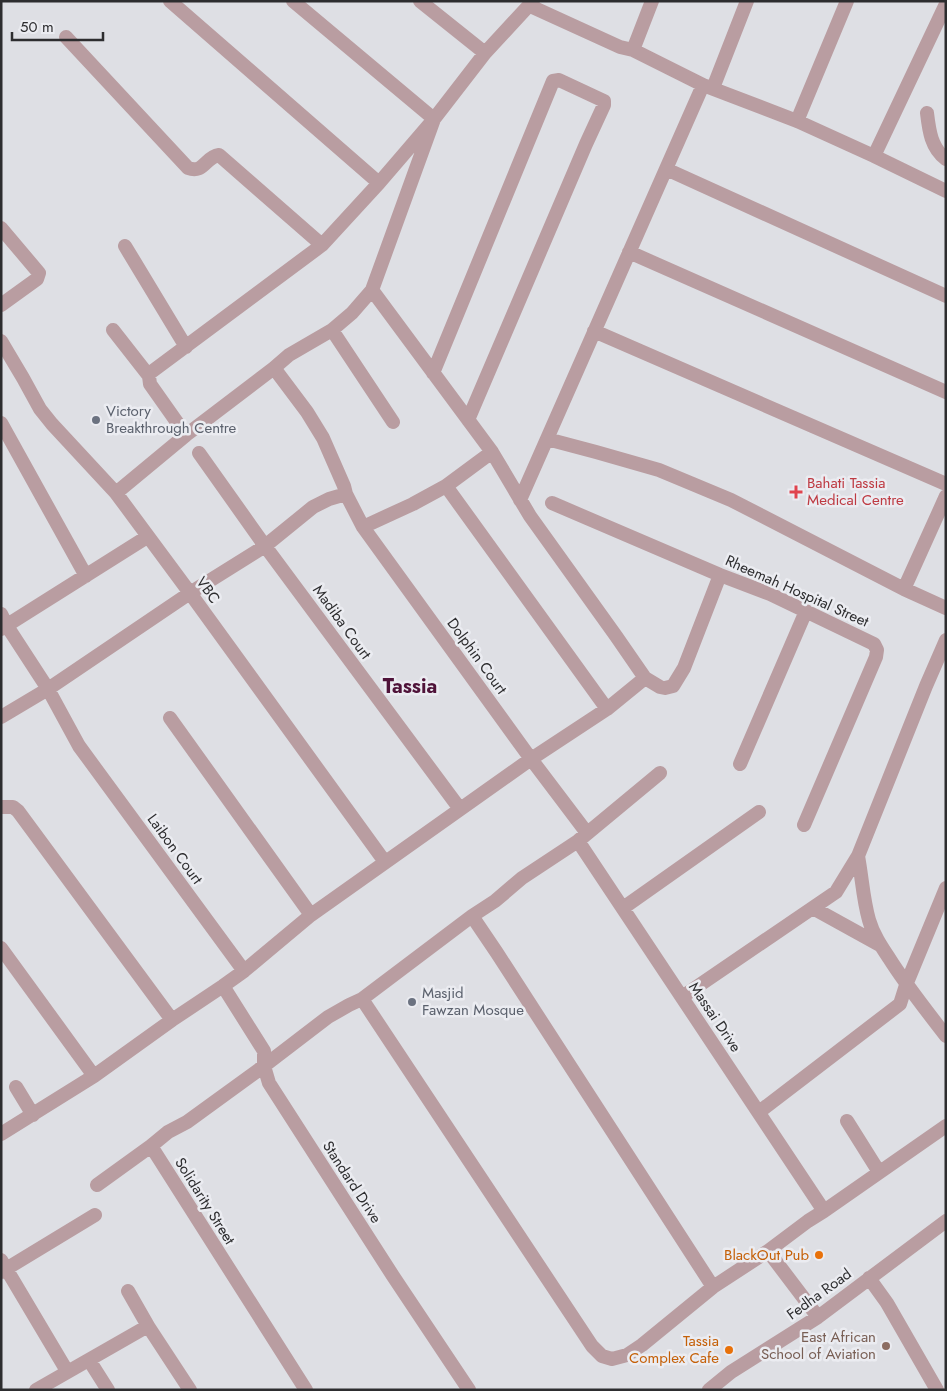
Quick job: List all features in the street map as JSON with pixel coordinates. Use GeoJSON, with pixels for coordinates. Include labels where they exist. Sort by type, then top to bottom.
{"type":"FeatureCollection","features":[{"type":"Feature","properties":{"kind":"street"},"geometry":{"type":"LineString","coordinates":[[170,1],[379,183]]}},
{"type":"Feature","properties":{"kind":"street"},"geometry":{"type":"LineString","coordinates":[[293,1],[434,119]]}},
{"type":"Feature","properties":{"kind":"street"},"geometry":{"type":"LineString","coordinates":[[420,1],[486,54]]}},
{"type":"Feature","properties":{"kind":"street"},"geometry":{"type":"LineString","coordinates":[[633,50],[652,1]]}},
{"type":"Feature","properties":{"kind":"street"},"geometry":{"type":"LineString","coordinates":[[520,500],[666,169],[708,86],[747,1]]}},
{"type":"Feature","properties":{"kind":"street"},"geometry":{"type":"LineString","coordinates":[[797,122],[847,1]]}},
{"type":"Feature","properties":{"kind":"street"},"geometry":{"type":"LineString","coordinates":[[149,376],[150,373],[322,245],[379,183],[486,54],[532,3],[620,47],[633,50],[708,86],[874,156],[946,191]]}},
{"type":"Feature","properties":{"kind":"street"},"geometry":{"type":"LineString","coordinates":[[874,156],[944,5]]}},
{"type":"Feature","properties":{"kind":"street"},"geometry":{"type":"LineString","coordinates":[[66,38],[188,168],[198,169],[219,155],[322,245]]}},
{"type":"Feature","properties":{"kind":"street"},"geometry":{"type":"LineString","coordinates":[[433,373],[554,81],[558,80],[604,101],[604,106],[468,420]]}},
{"type":"Feature","properties":{"kind":"street"},"geometry":{"type":"LineString","coordinates":[[927,113],[932,140],[941,156],[946,159]]}},
{"type":"Feature","properties":{"kind":"street"},"geometry":{"type":"LineString","coordinates":[[116,493],[186,435],[289,356],[332,330],[352,313],[372,290],[434,119]]}},
{"type":"Feature","properties":{"kind":"street"},"geometry":{"type":"LineString","coordinates":[[666,169],[946,296]]}},
{"type":"Feature","properties":{"kind":"street"},"geometry":{"type":"LineString","coordinates":[[1,228],[38,273],[38,277],[1,305]]}},
{"type":"Feature","properties":{"kind":"street"},"geometry":{"type":"LineString","coordinates":[[125,246],[186,347]]}},
{"type":"Feature","properties":{"kind":"street"},"geometry":{"type":"LineString","coordinates":[[629,252],[946,392]]}},
{"type":"Feature","properties":{"kind":"street"},"geometry":{"type":"LineString","coordinates":[[372,290],[492,452],[530,516],[645,678],[660,688],[673,686],[684,668],[720,575]]}},
{"type":"Feature","properties":{"kind":"street"},"geometry":{"type":"LineString","coordinates":[[113,330],[149,376],[150,384],[186,435]]}},
{"type":"Feature","properties":{"kind":"street"},"geometry":{"type":"LineString","coordinates":[[332,330],[393,422]]}},
{"type":"Feature","properties":{"kind":"street"},"geometry":{"type":"LineString","coordinates":[[594,331],[946,484]]}},
{"type":"Feature","properties":{"kind":"street","name":"VBC"},"geometry":{"type":"LineString","coordinates":[[1,341],[24,378],[40,409],[116,493],[385,862]]}},
{"type":"Feature","properties":{"kind":"street","name":"Dolphin Court"},"geometry":{"type":"LineString","coordinates":[[274,368],[307,412],[323,438],[346,494],[363,527],[531,759],[583,837]]}},
{"type":"Feature","properties":{"kind":"street"},"geometry":{"type":"LineString","coordinates":[[1,423],[86,576]]}},
{"type":"Feature","properties":{"kind":"street"},"geometry":{"type":"LineString","coordinates":[[547,440],[658,470],[731,500],[904,589],[946,608]]}},
{"type":"Feature","properties":{"kind":"street"},"geometry":{"type":"LineString","coordinates":[[363,527],[413,504],[446,486],[492,452]]}},
{"type":"Feature","properties":{"kind":"street","name":"Madiba Court"},"geometry":{"type":"LineString","coordinates":[[199,453],[265,546],[460,809]]}},
{"type":"Feature","properties":{"kind":"street"},"geometry":{"type":"LineString","coordinates":[[446,486],[607,708]]}},
{"type":"Feature","properties":{"kind":"street"},"geometry":{"type":"LineString","coordinates":[[1,717],[48,689],[190,593],[265,546],[313,507],[329,499],[346,494]]}},
{"type":"Feature","properties":{"kind":"street"},"geometry":{"type":"LineString","coordinates":[[904,589],[946,496]]}},
{"type":"Feature","properties":{"kind":"street","name":"Rheemah Hospital Street"},"geometry":{"type":"LineString","coordinates":[[552,503],[720,575],[770,594],[872,642],[876,647],[877,654],[804,825]]}},
{"type":"Feature","properties":{"kind":"street"},"geometry":{"type":"LineString","coordinates":[[3,623],[86,576],[148,536]]}},
{"type":"Feature","properties":{"kind":"street"},"geometry":{"type":"LineString","coordinates":[[740,764],[806,611]]}},
{"type":"Feature","properties":{"kind":"street","name":"Laibon Court"},"geometry":{"type":"LineString","coordinates":[[3,623],[48,689],[79,746],[244,971]]}},
{"type":"Feature","properties":{"kind":"street"},"geometry":{"type":"LineString","coordinates":[[682,997],[836,892],[858,856],[946,640]]}},
{"type":"Feature","properties":{"kind":"street"},"geometry":{"type":"LineString","coordinates":[[1,1134],[94,1076],[223,986],[244,971],[311,915],[531,759],[607,708],[645,678]]}},
{"type":"Feature","properties":{"kind":"street"},"geometry":{"type":"LineString","coordinates":[[170,718],[311,915]]}},
{"type":"Feature","properties":{"kind":"street"},"geometry":{"type":"LineString","coordinates":[[97,1185],[168,1132],[187,1122],[264,1066],[328,1017],[362,999],[472,916],[495,901],[522,878],[583,837],[660,773]]}},
{"type":"Feature","properties":{"kind":"street"},"geometry":{"type":"LineString","coordinates":[[1,807],[13,807],[18,811],[172,1020]]}},
{"type":"Feature","properties":{"kind":"street"},"geometry":{"type":"LineString","coordinates":[[623,908],[759,812]]}},
{"type":"Feature","properties":{"kind":"street","name":"Massai Drive"},"geometry":{"type":"LineString","coordinates":[[583,837],[623,908],[824,1211]]}},
{"type":"Feature","properties":{"kind":"street"},"geometry":{"type":"LineString","coordinates":[[858,856],[864,900],[874,934],[906,985],[946,1036]]}},
{"type":"Feature","properties":{"kind":"street"},"geometry":{"type":"LineString","coordinates":[[758,1112],[900,1004],[946,888]]}},
{"type":"Feature","properties":{"kind":"street"},"geometry":{"type":"LineString","coordinates":[[813,908],[881,945]]}},
{"type":"Feature","properties":{"kind":"street"},"geometry":{"type":"LineString","coordinates":[[472,916],[713,1288]]}},
{"type":"Feature","properties":{"kind":"street"},"geometry":{"type":"LineString","coordinates":[[1,948],[94,1076]]}},
{"type":"Feature","properties":{"kind":"street","name":"Standard Drive"},"geometry":{"type":"LineString","coordinates":[[223,986],[264,1051],[264,1066],[269,1082],[468,1390]]}},
{"type":"Feature","properties":{"kind":"street"},"geometry":{"type":"LineString","coordinates":[[362,999],[592,1346],[602,1356],[612,1359],[627,1355],[642,1345],[713,1288],[768,1252],[808,1221],[946,1126]]}},
{"type":"Feature","properties":{"kind":"street"},"geometry":{"type":"LineString","coordinates":[[16,1087],[33,1115]]}},
{"type":"Feature","properties":{"kind":"street"},"geometry":{"type":"LineString","coordinates":[[847,1121],[880,1172]]}},
{"type":"Feature","properties":{"kind":"street","name":"Solidarity Street"},"geometry":{"type":"LineString","coordinates":[[151,1146],[306,1390]]}},
{"type":"Feature","properties":{"kind":"street"},"geometry":{"type":"LineString","coordinates":[[67,1371],[3,1267],[95,1216]]}},
{"type":"Feature","properties":{"kind":"street","name":"Fedha Road"},"geometry":{"type":"LineString","coordinates":[[708,1390],[731,1372],[818,1317],[946,1221]]}},
{"type":"Feature","properties":{"kind":"street"},"geometry":{"type":"LineString","coordinates":[[768,1252],[818,1317]]}},
{"type":"Feature","properties":{"kind":"street"},"geometry":{"type":"LineString","coordinates":[[870,1278],[883,1296],[937,1390]]}},
{"type":"Feature","properties":{"kind":"street"},"geometry":{"type":"LineString","coordinates":[[128,1290],[148,1326],[190,1390]]}},
{"type":"Feature","properties":{"kind":"street"},"geometry":{"type":"LineString","coordinates":[[36,1390],[148,1326]]}},
{"type":"Feature","properties":{"kind":"street"},"geometry":{"type":"LineString","coordinates":[[89,1360],[108,1390]]}},
{"type":"Feature","properties":{"kind":"place","name":"Victory Breakthrough Centre"},"geometry":{"type":"Point","coordinates":[96,420]}},
{"type":"Feature","properties":{"kind":"place","name":"Bahati Tassia Medical Centre"},"geometry":{"type":"Point","coordinates":[796,492]}},
{"type":"Feature","properties":{"kind":"place","name":"Masjid Fawzan Mosque"},"geometry":{"type":"Point","coordinates":[412,1002]}},
{"type":"Feature","properties":{"kind":"place","name":"BlackOut Pub"},"geometry":{"type":"Point","coordinates":[819,1255]}},
{"type":"Feature","properties":{"kind":"place","name":"East African School of Aviation"},"geometry":{"type":"Point","coordinates":[886,1346]}},
{"type":"Feature","properties":{"kind":"place","name":"Tassia Complex Cafe"},"geometry":{"type":"Point","coordinates":[729,1350]}},
{"type":"Feature","properties":{"kind":"district","name":"Tassia"},"geometry":{"type":"Point","coordinates":[410,686]}}]}
